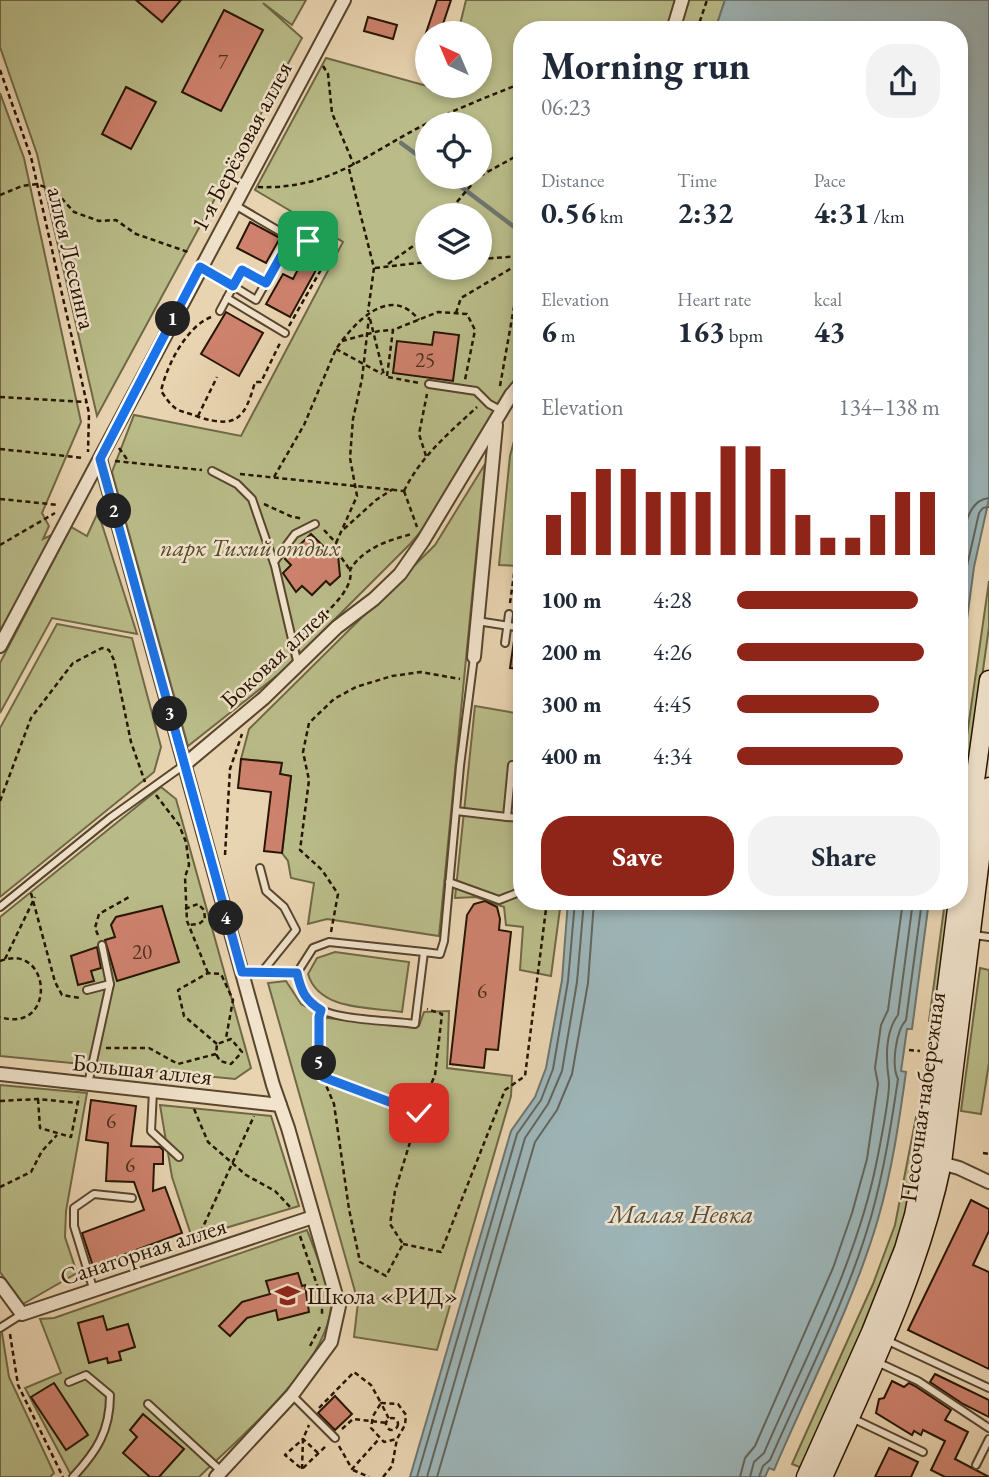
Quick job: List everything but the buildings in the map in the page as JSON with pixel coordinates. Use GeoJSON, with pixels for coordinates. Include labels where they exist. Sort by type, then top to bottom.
{"type":"FeatureCollection","features":[{"type":"Feature","properties":{"kind":"main road"},"geometry":{"type":"LineString","coordinates":[[968,830],[989,680]]}},
{"type":"Feature","properties":{"kind":"main road","name":"Песочная набережная"},"geometry":{"type":"LineString","coordinates":[[823,1477],[885,1339],[923,1241],[989,787]]}},
{"type":"Feature","properties":{"kind":"main road","name":"Песочная набережная"},"geometry":{"type":"LineString","coordinates":[[806,1477],[866,1344],[904,1249],[934,1161],[957,910]]}},
{"type":"Feature","properties":{"kind":"street","name":"1-я Берёзовая аллея"},"geometry":{"type":"LineString","coordinates":[[0,646],[94,459],[344,0]]}},
{"type":"Feature","properties":{"kind":"street"},"geometry":{"type":"LineString","coordinates":[[676,21],[682,0]]}},
{"type":"Feature","properties":{"kind":"street","name":"Боковая аллея"},"geometry":{"type":"LineString","coordinates":[[184,765],[298,667],[337,627],[400,574],[513,395]]}},
{"type":"Feature","properties":{"kind":"street"},"geometry":{"type":"LineString","coordinates":[[474,657],[499,416]]}},
{"type":"Feature","properties":{"kind":"street"},"geometry":{"type":"LineString","coordinates":[[94,459],[339,1306],[331,1342],[292,1395],[219,1474]]}},
{"type":"Feature","properties":{"kind":"street","name":"Большая аллея"},"geometry":{"type":"LineString","coordinates":[[0,1074],[280,1105]]}},
{"type":"Feature","properties":{"kind":"street"},"geometry":{"type":"LineString","coordinates":[[934,1161],[989,1182]]}},
{"type":"Feature","properties":{"kind":"street","name":"Санаторная аллея"},"geometry":{"type":"LineString","coordinates":[[22,1314],[93,1288],[313,1217]]}},
{"type":"Feature","properties":{"kind":"street"},"geometry":{"type":"LineString","coordinates":[[0,1284],[22,1314]]}},
{"type":"Feature","properties":{"kind":"lane"},"geometry":{"type":"LineString","coordinates":[[234,205],[291,238],[250,312]]}},
{"type":"Feature","properties":{"kind":"lane"},"geometry":{"type":"LineString","coordinates":[[200,267],[256,300]]}},
{"type":"Feature","properties":{"kind":"lane"},"geometry":{"type":"LineString","coordinates":[[220,311],[242,270],[266,283]]}},
{"type":"Feature","properties":{"kind":"lane"},"geometry":{"type":"LineString","coordinates":[[227,299],[285,333]]}},
{"type":"Feature","properties":{"kind":"lane"},"geometry":{"type":"LineString","coordinates":[[429,384],[475,391],[499,416]]}},
{"type":"Feature","properties":{"kind":"lane"},"geometry":{"type":"LineString","coordinates":[[212,471],[237,484],[252,499],[274,563],[298,667]]}},
{"type":"Feature","properties":{"kind":"lane"},"geometry":{"type":"LineString","coordinates":[[274,563],[295,534],[315,523]]}},
{"type":"Feature","properties":{"kind":"lane"},"geometry":{"type":"LineString","coordinates":[[505,643],[509,614]]}},
{"type":"Feature","properties":{"kind":"lane"},"geometry":{"type":"LineString","coordinates":[[477,621],[513,626]]}},
{"type":"Feature","properties":{"kind":"lane"},"geometry":{"type":"LineString","coordinates":[[424,952],[415,1024],[321,1010],[309,1003],[301,991],[297,973],[313,948],[329,942],[424,952],[440,954],[474,657]]}},
{"type":"Feature","properties":{"kind":"lane","name":"Боковая аллея"},"geometry":{"type":"LineString","coordinates":[[0,907],[149,788],[184,765]]}},
{"type":"Feature","properties":{"kind":"lane"},"geometry":{"type":"LineString","coordinates":[[507,817],[513,765]]}},
{"type":"Feature","properties":{"kind":"lane"},"geometry":{"type":"LineString","coordinates":[[456,811],[513,817]]}},
{"type":"Feature","properties":{"kind":"lane"},"geometry":{"type":"LineString","coordinates":[[260,868],[266,891],[284,907],[296,930],[262,972]]}},
{"type":"Feature","properties":{"kind":"lane"},"geometry":{"type":"LineString","coordinates":[[449,882],[499,900],[513,895]]}},
{"type":"Feature","properties":{"kind":"lane"},"geometry":{"type":"LineString","coordinates":[[968,935],[989,937]]}},
{"type":"Feature","properties":{"kind":"lane"},"geometry":{"type":"LineString","coordinates":[[85,1084],[110,984],[102,946]]}},
{"type":"Feature","properties":{"kind":"lane"},"geometry":{"type":"LineString","coordinates":[[242,972],[297,973]]}},
{"type":"Feature","properties":{"kind":"lane"},"geometry":{"type":"LineString","coordinates":[[86,990],[110,984]]}},
{"type":"Feature","properties":{"kind":"lane"},"geometry":{"type":"LineString","coordinates":[[153,1091],[151,1131],[179,1157]]}},
{"type":"Feature","properties":{"kind":"lane"},"geometry":{"type":"LineString","coordinates":[[93,1288],[74,1226],[74,1208],[94,1194],[132,1198]]}},
{"type":"Feature","properties":{"kind":"lane"},"geometry":{"type":"LineString","coordinates":[[0,1328],[22,1314]]}},
{"type":"Feature","properties":{"kind":"lane"},"geometry":{"type":"LineString","coordinates":[[885,1339],[989,1388]]}},
{"type":"Feature","properties":{"kind":"lane"},"geometry":{"type":"LineString","coordinates":[[875,1362],[918,1381],[989,1428]]}},
{"type":"Feature","properties":{"kind":"lane"},"geometry":{"type":"LineString","coordinates":[[69,1382],[86,1376],[110,1395],[110,1418],[92,1457],[73,1477]]}},
{"type":"Feature","properties":{"kind":"lane"},"geometry":{"type":"LineString","coordinates":[[292,1395],[335,1438]]}},
{"type":"Feature","properties":{"kind":"lane"},"geometry":{"type":"LineString","coordinates":[[148,1404],[219,1474]]}},
{"type":"Feature","properties":{"kind":"lane"},"geometry":{"type":"LineString","coordinates":[[853,1419],[923,1452]]}},
{"type":"Feature","properties":{"kind":"lane"},"geometry":{"type":"LineString","coordinates":[[976,1465],[989,1439]]}},
{"type":"Feature","properties":{"kind":"path"},"geometry":{"type":"LineString","coordinates":[[700,21],[707,0]]}},
{"type":"Feature","properties":{"kind":"path","name":"аллея Лессинга"},"geometry":{"type":"LineString","coordinates":[[0,70],[31,157],[89,413],[94,459]]}},
{"type":"Feature","properties":{"kind":"path"},"geometry":{"type":"LineString","coordinates":[[328,74],[332,113],[355,164]]}},
{"type":"Feature","properties":{"kind":"path"},"geometry":{"type":"LineString","coordinates":[[244,186],[284,188],[327,178],[349,169],[430,121],[513,87]]}},
{"type":"Feature","properties":{"kind":"path"},"geometry":{"type":"LineString","coordinates":[[492,169],[513,158]]}},
{"type":"Feature","properties":{"kind":"path"},"geometry":{"type":"LineString","coordinates":[[349,169],[373,268],[368,312],[386,375]]}},
{"type":"Feature","properties":{"kind":"path"},"geometry":{"type":"LineString","coordinates":[[0,195],[22,186],[37,184],[55,191],[74,212],[99,222],[116,220],[136,233],[188,252]]}},
{"type":"Feature","properties":{"kind":"path"},"geometry":{"type":"LineString","coordinates":[[456,203],[469,189]]}},
{"type":"Feature","properties":{"kind":"path"},"geometry":{"type":"LineString","coordinates":[[220,311],[199,321],[165,375],[161,391],[173,409],[213,422],[228,423],[241,416],[256,382],[261,383],[285,333],[331,252],[308,241],[291,238]]}},
{"type":"Feature","properties":{"kind":"path"},"geometry":{"type":"LineString","coordinates":[[386,266],[415,245]]}},
{"type":"Feature","properties":{"kind":"path"},"geometry":{"type":"LineString","coordinates":[[492,258],[513,257]]}},
{"type":"Feature","properties":{"kind":"path"},"geometry":{"type":"LineString","coordinates":[[373,268],[415,263]]}},
{"type":"Feature","properties":{"kind":"path"},"geometry":{"type":"LineString","coordinates":[[456,313],[461,298],[513,267]]}},
{"type":"Feature","properties":{"kind":"path"},"geometry":{"type":"LineString","coordinates":[[274,477],[304,425],[341,341],[368,312],[386,306],[410,309],[419,320]]}},
{"type":"Feature","properties":{"kind":"path"},"geometry":{"type":"LineString","coordinates":[[341,341],[393,330],[438,312],[467,314],[475,330],[464,389]]}},
{"type":"Feature","properties":{"kind":"path"},"geometry":{"type":"LineString","coordinates":[[499,390],[513,312]]}},
{"type":"Feature","properties":{"kind":"path"},"geometry":{"type":"LineString","coordinates":[[336,543],[357,496],[350,458],[353,419],[364,364],[369,317]]}},
{"type":"Feature","properties":{"kind":"path"},"geometry":{"type":"LineString","coordinates":[[386,375],[393,330]]}},
{"type":"Feature","properties":{"kind":"path"},"geometry":{"type":"LineString","coordinates":[[336,349],[386,375],[429,384],[419,434],[426,456]]}},
{"type":"Feature","properties":{"kind":"path"},"geometry":{"type":"LineString","coordinates":[[198,416],[217,377]]}},
{"type":"Feature","properties":{"kind":"path"},"geometry":{"type":"LineString","coordinates":[[0,397],[86,402]]}},
{"type":"Feature","properties":{"kind":"path"},"geometry":{"type":"LineString","coordinates":[[294,648],[348,587],[352,575],[350,570],[356,559],[398,538],[418,532],[404,491],[426,456],[485,399]]}},
{"type":"Feature","properties":{"kind":"path"},"geometry":{"type":"LineString","coordinates":[[342,531],[376,500],[393,489]]}},
{"type":"Feature","properties":{"kind":"path"},"geometry":{"type":"LineString","coordinates":[[0,499],[62,505],[60,511],[0,544]]}},
{"type":"Feature","properties":{"kind":"path"},"geometry":{"type":"LineString","coordinates":[[509,614],[513,584]]}},
{"type":"Feature","properties":{"kind":"path"},"geometry":{"type":"LineString","coordinates":[[0,801],[31,718],[73,663],[102,648],[109,650],[114,660],[131,742],[143,778],[179,825],[186,842],[189,865],[185,877],[185,909],[188,925],[208,973]]}},
{"type":"Feature","properties":{"kind":"path"},"geometry":{"type":"LineString","coordinates":[[329,942],[338,894],[322,870],[300,850],[309,780],[303,752],[309,723],[334,699],[356,687],[392,676],[421,672],[471,681]]}},
{"type":"Feature","properties":{"kind":"path"},"geometry":{"type":"LineString","coordinates":[[26,886],[34,897],[55,982],[62,995],[85,998],[86,990]]}},
{"type":"Feature","properties":{"kind":"path"},"geometry":{"type":"LineString","coordinates":[[102,946],[95,928],[99,914],[131,896]]}},
{"type":"Feature","properties":{"kind":"path"},"geometry":{"type":"LineString","coordinates":[[5,959],[34,897]]}},
{"type":"Feature","properties":{"kind":"path"},"geometry":{"type":"LineString","coordinates":[[185,909],[198,905],[204,910],[205,919],[199,924],[188,925]]}},
{"type":"Feature","properties":{"kind":"path"},"geometry":{"type":"LineString","coordinates":[[418,1005],[442,1014],[435,1075],[419,1113],[395,1191],[390,1224],[403,1244],[441,1252],[505,1090],[525,1076],[546,910]]}},
{"type":"Feature","properties":{"kind":"path"},"geometry":{"type":"LineString","coordinates":[[0,961],[25,961],[33,967],[42,985],[38,1005],[22,1018],[13,1020],[0,1017]]}},
{"type":"Feature","properties":{"kind":"path"},"geometry":{"type":"LineString","coordinates":[[217,1044],[184,1016],[178,990],[208,973],[221,974],[233,1000],[226,1039]]}},
{"type":"Feature","properties":{"kind":"path"},"geometry":{"type":"LineString","coordinates":[[321,1010],[319,1069],[334,1104],[349,1209],[360,1262],[386,1276],[403,1244]]}},
{"type":"Feature","properties":{"kind":"path"},"geometry":{"type":"LineString","coordinates":[[231,1038],[242,1052],[231,1064],[220,1061],[216,1054],[217,1044],[231,1038]]}},
{"type":"Feature","properties":{"kind":"path"},"geometry":{"type":"LineString","coordinates":[[96,1048],[149,1048],[178,1064],[216,1054]]}},
{"type":"Feature","properties":{"kind":"path"},"geometry":{"type":"LineString","coordinates":[[909,1050],[920,1051]]}},
{"type":"Feature","properties":{"kind":"path"},"geometry":{"type":"LineString","coordinates":[[323,1077],[419,1113]]}},
{"type":"Feature","properties":{"kind":"path"},"geometry":{"type":"LineString","coordinates":[[38,1099],[40,1128],[71,1137],[85,1084]]}},
{"type":"Feature","properties":{"kind":"path"},"geometry":{"type":"LineString","coordinates":[[185,1094],[208,1142],[233,1164],[275,1191],[291,1206],[294,1215]]}},
{"type":"Feature","properties":{"kind":"path"},"geometry":{"type":"LineString","coordinates":[[0,1101],[38,1099],[78,1103]]}},
{"type":"Feature","properties":{"kind":"path"},"geometry":{"type":"LineString","coordinates":[[188,1259],[260,1103]]}},
{"type":"Feature","properties":{"kind":"path"},"geometry":{"type":"LineString","coordinates":[[0,1187],[31,1172],[42,1151],[58,1134]]}},
{"type":"Feature","properties":{"kind":"path"},"geometry":{"type":"LineString","coordinates":[[983,1153],[989,1154]]}},
{"type":"Feature","properties":{"kind":"path"},"geometry":{"type":"LineString","coordinates":[[298,1229],[322,1299],[322,1322],[307,1353]]}},
{"type":"Feature","properties":{"kind":"path"},"geometry":{"type":"LineString","coordinates":[[8,1323],[19,1385],[63,1477]]}},
{"type":"Feature","properties":{"kind":"path"},"geometry":{"type":"LineString","coordinates":[[355,1372],[371,1385],[388,1421],[353,1419],[302,1469],[303,1438],[313,1415],[355,1372]]}},
{"type":"Feature","properties":{"kind":"path"},"geometry":{"type":"LineString","coordinates":[[381,1403],[371,1428],[384,1442],[397,1439]]}},
{"type":"Feature","properties":{"kind":"path"},"geometry":{"type":"LineString","coordinates":[[381,1403],[398,1404],[406,1415],[405,1425],[397,1439],[392,1466],[383,1477]]}},
{"type":"Feature","properties":{"kind":"path"},"geometry":{"type":"LineString","coordinates":[[303,1438],[318,1453]]}},
{"type":"Feature","properties":{"kind":"path"},"geometry":{"type":"LineString","coordinates":[[302,1469],[285,1455],[303,1438]]}},
{"type":"Feature","properties":{"kind":"path"},"geometry":{"type":"LineString","coordinates":[[335,1438],[352,1469],[369,1477]]}},
{"type":"Feature","properties":{"kind":"path"},"geometry":{"type":"LineString","coordinates":[[352,1469],[379,1438]]}},
{"type":"Feature","properties":{"kind":"green space"},"geometry":{"type":"Polygon","coordinates":[[[0,0],[306,0],[292,25],[263,3],[302,38],[97,416],[37,154],[0,47],[0,0]]]}},
{"type":"Feature","properties":{"kind":"green space","name":"парк Тихий отдых"},"geometry":{"type":"Polygon","coordinates":[[[466,0],[677,0],[671,21],[513,21],[513,392],[431,520],[410,544],[284,670],[188,746],[112,472],[134,415],[241,436],[343,242],[255,190],[326,58],[415,83],[415,98],[492,98],[492,21],[461,21],[466,0]]]}},
{"type":"Feature","properties":{"kind":"green space"},"geometry":{"type":"Polygon","coordinates":[[[689,0],[725,0],[718,21],[682,21],[689,0]]]}},
{"type":"Feature","properties":{"kind":"green space"},"geometry":{"type":"Polygon","coordinates":[[[0,93],[24,158],[81,422],[42,513],[49,526],[43,539],[54,534],[0,635],[0,93]]]}},
{"type":"Feature","properties":{"kind":"green space"},"geometry":{"type":"Polygon","coordinates":[[[513,445],[513,566],[499,565],[513,445]]]}},
{"type":"Feature","properties":{"kind":"green space"},"geometry":{"type":"Polygon","coordinates":[[[485,464],[439,936],[327,919],[308,924],[314,883],[291,878],[288,861],[282,853],[291,776],[280,774],[281,763],[241,759],[249,729],[435,545],[485,464]]]}},
{"type":"Feature","properties":{"kind":"green space"},"geometry":{"type":"Polygon","coordinates":[[[98,512],[137,634],[52,618],[0,713],[0,663],[71,527],[87,536],[98,512]]]}},
{"type":"Feature","properties":{"kind":"green space"},"geometry":{"type":"Polygon","coordinates":[[[989,581],[989,627],[968,778],[968,729],[989,581]]]}},
{"type":"Feature","properties":{"kind":"green space"},"geometry":{"type":"Polygon","coordinates":[[[57,624],[132,638],[161,747],[154,772],[0,897],[0,728],[57,624]]]}},
{"type":"Feature","properties":{"kind":"green space"},"geometry":{"type":"Polygon","coordinates":[[[475,706],[513,713],[513,910],[560,910],[551,976],[520,970],[523,927],[506,925],[504,907],[476,897],[455,898],[475,706]]]}},
{"type":"Feature","properties":{"kind":"green space"},"geometry":{"type":"Polygon","coordinates":[[[161,787],[176,799],[251,1068],[235,1079],[0,1056],[0,917],[161,787]]]}},
{"type":"Feature","properties":{"kind":"green space"},"geometry":{"type":"Polygon","coordinates":[[[944,910],[950,910],[936,1022],[929,1021],[944,910]]]}},
{"type":"Feature","properties":{"kind":"green space"},"geometry":{"type":"Polygon","coordinates":[[[335,952],[409,962],[402,1012],[347,1005],[323,995],[308,974],[317,958],[335,952]]]}},
{"type":"Feature","properties":{"kind":"green space"},"geometry":{"type":"Polygon","coordinates":[[[980,968],[989,970],[989,1063],[981,1114],[961,1111],[980,968]]]}},
{"type":"Feature","properties":{"kind":"green space"},"geometry":{"type":"Polygon","coordinates":[[[286,981],[301,1004],[327,1018],[419,1026],[424,1012],[449,1011],[447,1068],[512,1076],[511,1096],[437,1350],[354,1337],[358,1302],[268,983],[286,981]]]}},
{"type":"Feature","properties":{"kind":"green space"},"geometry":{"type":"Polygon","coordinates":[[[0,1085],[87,1093],[66,1211],[65,1237],[77,1273],[23,1304],[0,1272],[0,1085]]]}},
{"type":"Feature","properties":{"kind":"green space"},"geometry":{"type":"Polygon","coordinates":[[[160,1105],[271,1116],[299,1206],[192,1238],[172,1177],[160,1105]]]}},
{"type":"Feature","properties":{"kind":"green space"},"geometry":{"type":"Polygon","coordinates":[[[916,1117],[924,1118],[907,1224],[804,1469],[792,1464],[873,1284],[895,1225],[916,1117]]]}},
{"type":"Feature","properties":{"kind":"green space"},"geometry":{"type":"Polygon","coordinates":[[[307,1230],[325,1280],[331,1307],[326,1330],[314,1353],[279,1399],[199,1477],[72,1477],[25,1388],[61,1373],[40,1319],[54,1318],[307,1230]]]}},
{"type":"Feature","properties":{"kind":"green space"},"geometry":{"type":"Polygon","coordinates":[[[2,1333],[9,1377],[54,1473],[50,1477],[0,1477],[2,1333]]]}},
{"type":"Feature","properties":{"kind":"water"},"geometry":{"type":"Polygon","coordinates":[[[725,0],[989,0],[989,499],[974,567],[968,612],[968,21],[718,21],[725,0]]]}},
{"type":"Feature","properties":{"kind":"water","name":"Малая Невка"},"geometry":{"type":"Polygon","coordinates":[[[567,910],[928,910],[912,1029],[907,1029],[901,1071],[906,1072],[898,1128],[878,1219],[830,1346],[774,1470],[769,1468],[765,1477],[410,1477],[511,1131],[535,1097],[546,1068],[562,980],[567,910]]]}},
{"type":"Feature","properties":{"kind":"waterway"},"geometry":{"type":"LineString","coordinates":[[401,143],[415,153]]}},
{"type":"Feature","properties":{"kind":"waterway"},"geometry":{"type":"LineString","coordinates":[[464,189],[513,226]]}},
{"type":"Feature","properties":{"kind":"place","name":"Школа «РИД»"},"geometry":{"type":"Point","coordinates":[287,1295]}},
{"type":"Feature","properties":{"kind":"route"},"geometry":{"type":"LineString","coordinates":[[308,241],[291,238],[266,283],[242,270],[233,286],[200,267],[100,459],[242,972],[297,973],[301,991],[309,1003],[321,1010],[319,1069],[323,1077],[419,1113]]}}]}
